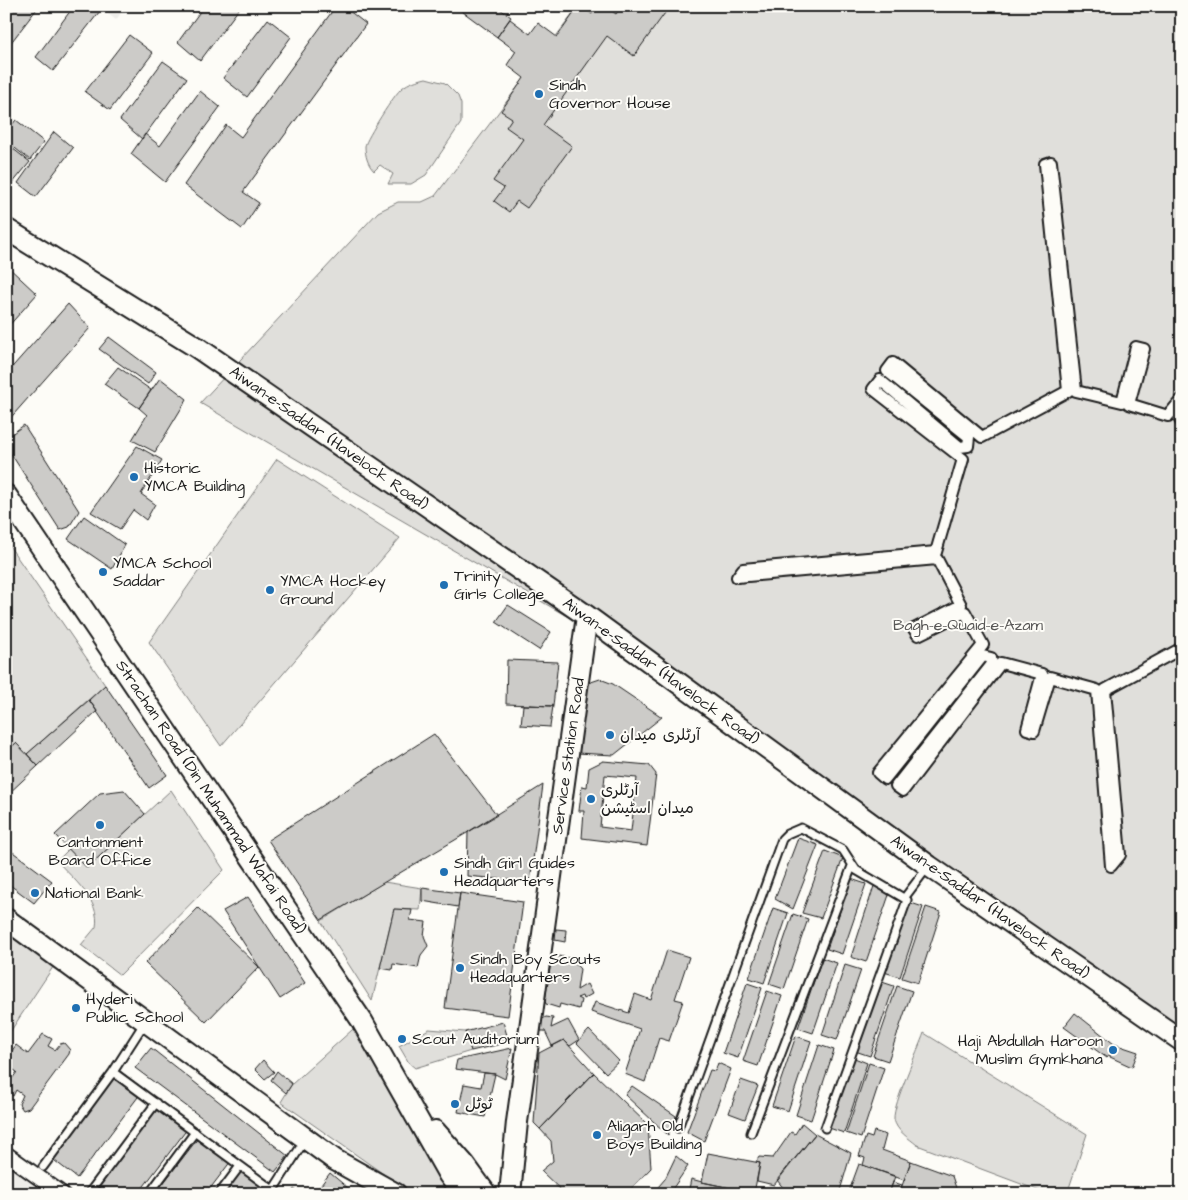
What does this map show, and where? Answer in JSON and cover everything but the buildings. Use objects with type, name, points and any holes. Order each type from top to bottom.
[{"type":"main road","name":"Aiwan-e-Saddar (Havelock Road)","points":[[6,229],[198,348],[587,616],[929,866],[1182,1041]]},
{"type":"main road","name":"Strachan Road (Din Muhammad Wafai Road)","points":[[6,495],[305,934],[362,1021],[449,1175],[463,1194]]},
{"type":"main road","name":"Service Station Road","points":[[510,1194],[517,1122],[587,616]]},
{"type":"main road","points":[[6,920],[305,1139],[335,1160],[396,1194]]},
{"type":"main road","name":"Strachan Road (Din Muhammad Wafai Road)","points":[[410,1104],[465,1165],[486,1194]]},
{"type":"street","points":[[1182,399],[1168,416],[1129,404],[1144,350],[1136,347],[1122,402],[1076,391],[1051,162],[1045,164],[1068,391],[982,437],[893,363],[887,371],[969,437],[968,446],[960,447],[880,380],[873,389],[963,459],[936,552],[743,569],[736,577],[937,559],[961,605],[914,629],[918,636],[965,612],[982,645],[878,774],[886,779],[983,656],[991,658],[992,664],[896,786],[903,791],[1001,663],[1042,674],[1027,729],[1034,730],[1050,677],[1097,690],[1111,866],[1120,855],[1105,690],[1182,648]]},
{"type":"street","points":[[1182,412],[1179,418],[1182,424]]},
{"type":"street","points":[[6,1154],[62,1194]]},
{"type":"lane","points":[[678,1128],[782,839],[787,834],[801,828],[843,850],[852,866],[905,897],[907,902],[825,1128]]},
{"type":"lane","points":[[751,1133],[852,866]]},
{"type":"lane","points":[[905,897],[929,866]]},
{"type":"lane","points":[[44,1167],[113,1072],[146,1022]]},
{"type":"lane","points":[[113,1072],[273,1190],[305,1139]]},
{"type":"lane","points":[[89,1193],[156,1103]]},
{"type":"lane","points":[[149,1194],[196,1132]]},
{"type":"lane","points":[[219,1194],[240,1166]]},
{"type":"shaded area","points":[[98,6],[126,6],[116,20]]},
{"type":"shaded area","points":[[6,1154],[62,1194],[6,1194]]},
{"type":"green space","name":"Bagh-e-Quaid-e-Azam","points":[[579,6],[1182,6],[1182,1041],[668,675],[200,403],[378,212],[398,202],[422,202],[435,196]]},
{"type":"green space","points":[[426,78],[445,83],[458,96],[461,104],[461,123],[426,175],[411,184],[388,184],[393,174],[380,165],[374,171],[367,160],[365,146],[375,126],[398,92],[408,84]]},
{"type":"green space","name":"YMCA Hockey Ground","points":[[277,459],[400,538],[221,746],[149,642]]},
{"type":"green space","points":[[6,541],[105,685],[27,754],[16,743],[6,751]]},
{"type":"green space","points":[[171,790],[224,870],[120,975],[81,945],[96,927],[94,908],[78,883],[57,861],[69,849],[87,868]]},
{"type":"green space","points":[[384,882],[422,888],[420,910],[394,909],[372,1001],[321,921]]},
{"type":"green space","points":[[6,913],[63,952],[6,1038]]},
{"type":"green space","points":[[362,1021],[452,1194],[412,1194],[281,1102],[292,1084]]},
{"type":"green space","points":[[429,1029],[465,1032],[471,1051],[415,1068],[409,1063],[399,1046]]},
{"type":"green space","points":[[924,1033],[1087,1134],[1067,1194],[1048,1194],[917,1145],[900,1131],[894,1119],[897,1102]]},
{"type":"place","name":"Sindh Governor House","points":[[539,94]]},
{"type":"place","name":"Historic YMCA Building","points":[[134,477]]},
{"type":"place","name":"YMCA School Saddar","points":[[103,572]]},
{"type":"place","name":"Trinity Girls College","points":[[444,585]]},
{"type":"place","name":"YMCA Hockey Ground","points":[[270,590]]},
{"type":"place","name":"آرٹلری میدان","points":[[610,735]]},
{"type":"place","name":"آرٹلری میدان اسٹیشن","points":[[591,799]]},
{"type":"place","name":"Cantonment Board Office","points":[[100,825]]},
{"type":"place","name":"Sindh Girl Guides Headquarters","points":[[444,872]]},
{"type":"place","name":"National Bank","points":[[35,893]]},
{"type":"place","name":"Sindh Boy Scouts Headquarters","points":[[460,968]]},
{"type":"place","name":"Hyderi Public School","points":[[76,1008]]},
{"type":"place","name":"Scout Auditorium","points":[[402,1039]]},
{"type":"place","name":"Haji Abdullah Haroon Muslim Gymkhana","points":[[1113,1050]]},
{"type":"place","name":"ٹوٹل","points":[[455,1104]]},
{"type":"place","name":"Aligarh Old Boys Building","points":[[597,1135]]}]
